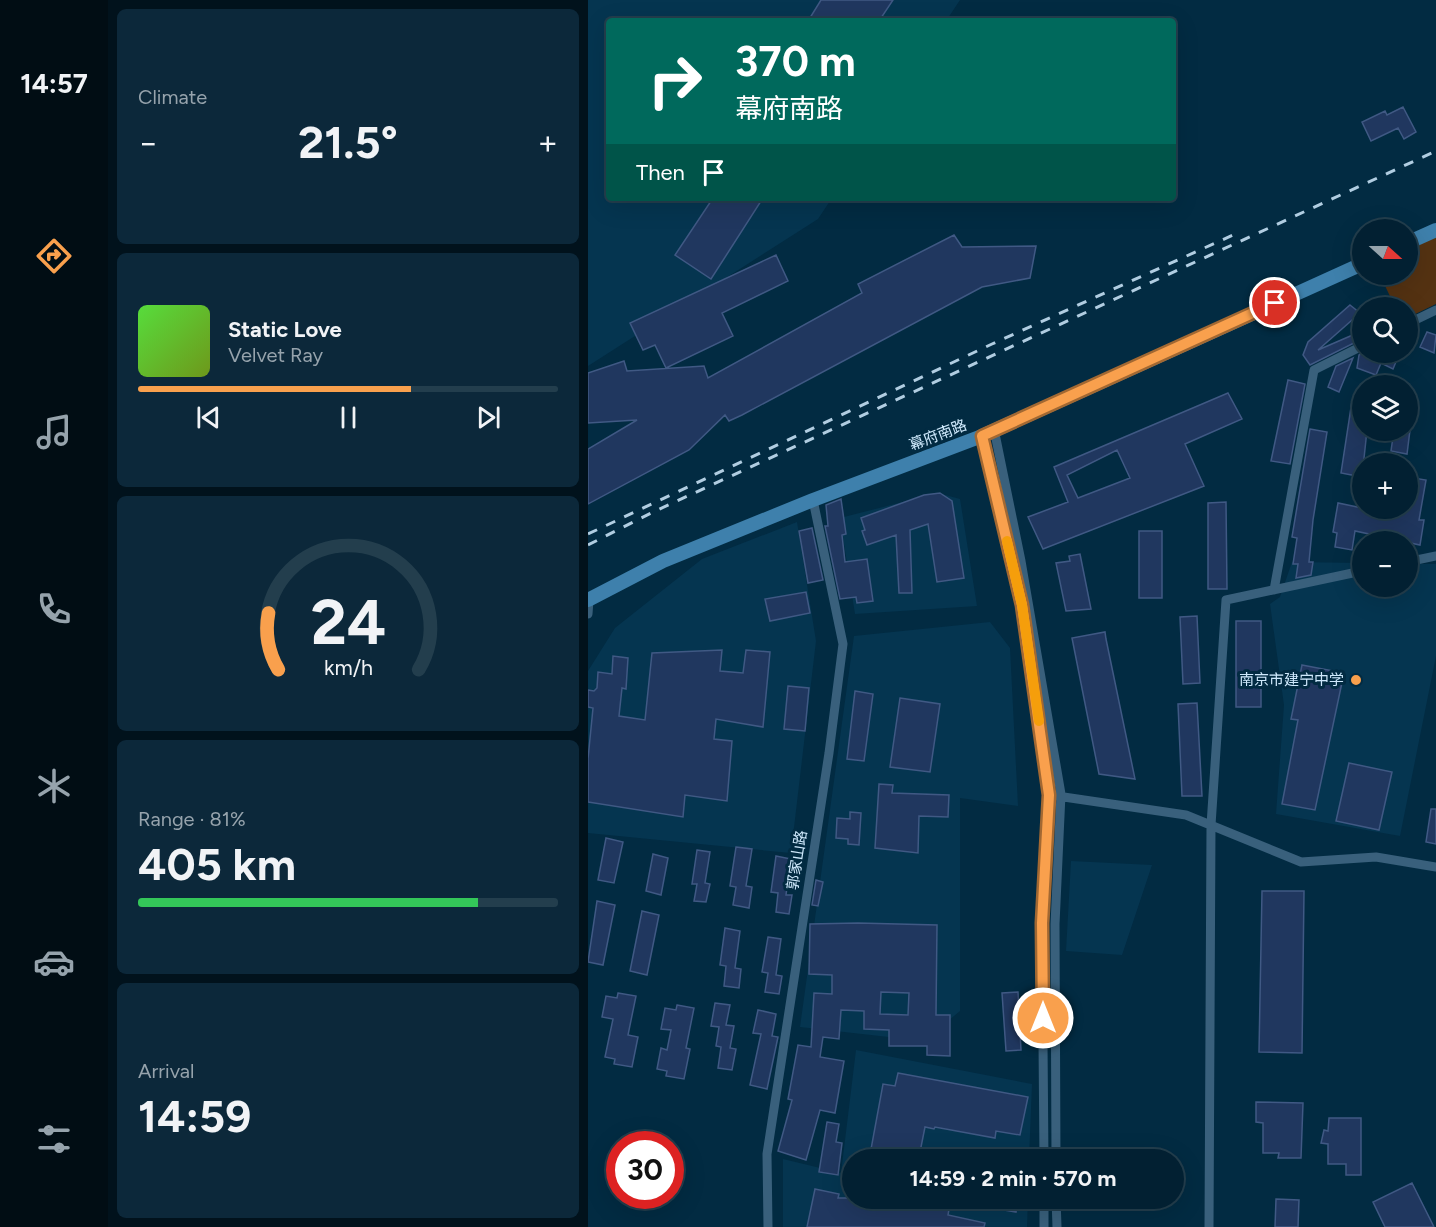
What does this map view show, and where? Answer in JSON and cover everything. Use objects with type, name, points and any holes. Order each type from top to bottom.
[{"type":"street","points":[[1418,238],[1436,230]]},
{"type":"street","name":"幕府南路","points":[[589,600],[663,561],[988,433],[1352,269]]},
{"type":"street","points":[[1418,319],[1436,310]]},
{"type":"street","points":[[1274,590],[1314,370],[1352,351]]},
{"type":"street","points":[[988,433],[1022,605],[1049,795],[1042,923],[1044,1149]]},
{"type":"street","points":[[988,433],[1022,561],[1061,794],[1055,924],[1056,1149]]},
{"type":"street","name":"郭家山路","points":[[768,1227],[767,1154],[829,753],[843,644],[813,500]]},
{"type":"street","points":[[1418,560],[1436,556]]},
{"type":"street","points":[[1209,1227],[1211,825],[1226,600],[1352,573]]},
{"type":"street","points":[[588,614],[589,600]]},
{"type":"street","points":[[1049,795],[1186,815],[1301,862],[1376,857],[1436,867]]},
{"type":"street","points":[[1044,1209],[1044,1227]]},
{"type":"street","points":[[1056,1209],[1057,1227]]},
{"type":"shaded area","points":[[588,0],[960,0],[948,18],[606,18],[606,201],[830,201],[818,219],[588,366]]},
{"type":"shaded area","points":[[1436,234],[1436,304],[1418,313],[1418,297],[1390,297],[1385,285],[1418,285],[1418,243]]},
{"type":"shaded area","points":[[938,493],[960,499],[977,606],[855,614],[840,518]]},
{"type":"shaded area","points":[[797,522],[816,641],[791,853],[588,833],[588,671],[615,628],[702,559]]},
{"type":"shaded area","name":"南京市建宁中学","points":[[1292,562],[1352,563],[1352,597],[1418,597],[1418,564],[1436,564],[1436,656],[1400,836],[1276,814],[1284,705],[1270,604],[1280,597]]},
{"type":"shaded area","points":[[990,622],[1010,648],[1018,806],[960,798],[960,1011],[924,1041],[800,1027],[854,636]]},
{"type":"shaded area","points":[[1071,861],[1152,865],[1122,955],[1066,951]]},
{"type":"shaded area","points":[[856,1050],[1032,1084],[1029,1149],[844,1149]]},
{"type":"shaded area","points":[[783,1159],[841,1173],[842,1165],[842,1209],[1028,1209],[1027,1227],[783,1227]]},
{"type":"building","points":[[821,0],[893,0],[881,18],[810,18]]},
{"type":"building","points":[[1403,107],[1416,132],[1404,139],[1398,128],[1371,141],[1362,122],[1385,111],[1387,115]]},
{"type":"building","points":[[711,201],[761,201],[711,279],[675,255]]},
{"type":"building","points":[[954,235],[962,247],[1036,246],[1030,278],[982,287],[742,415],[729,421],[725,415],[689,450],[588,504],[588,449],[637,420],[588,423],[588,373],[624,361],[627,371],[704,366],[708,378],[862,293],[858,284]]},
{"type":"building","points":[[776,255],[788,281],[722,313],[733,336],[666,368],[655,345],[643,350],[630,323]]},
{"type":"building","points":[[1350,305],[1352,307],[1352,320],[1318,350],[1352,335],[1352,344],[1310,365],[1303,355],[1308,342]]},
{"type":"building","points":[[1427,332],[1436,335],[1434,353],[1420,347]]},
{"type":"building","points":[[1352,358],[1339,392],[1328,387],[1336,366]]},
{"type":"building","points":[[1358,363],[1381,363],[1376,375],[1357,368]]},
{"type":"building","points":[[1381,363],[1395,363],[1393,369]]},
{"type":"building","points":[[1288,380],[1305,384],[1290,464],[1271,461]]},
{"type":"building","points":[[1228,393],[1242,419],[1185,444],[1204,486],[1043,549],[1028,517],[1068,502],[1054,467]],"holes":[[[1117,450],[1130,478],[1078,498],[1067,475]]]},
{"type":"building","points":[[1352,401],[1352,441],[1366,441],[1365,453],[1352,453],[1352,475],[1341,473]]},
{"type":"building","points":[[1310,429],[1327,432],[1313,520],[1309,562],[1313,562],[1311,575],[1296,578],[1298,564],[1293,564],[1297,538],[1292,537]]},
{"type":"building","points":[[1392,441],[1409,441],[1407,453],[1391,451]]},
{"type":"building","points":[[1418,479],[1426,480],[1419,520],[1424,520],[1420,545],[1418,545],[1418,531],[1352,531],[1352,550],[1335,547],[1337,533],[1333,532],[1338,503],[1352,506],[1352,519],[1418,519]]},
{"type":"building","points":[[940,493],[952,501],[964,578],[937,582],[928,524],[910,530],[912,593],[899,593],[896,535],[867,545],[862,531],[865,530],[861,518],[924,495]]},
{"type":"building","points":[[841,499],[846,534],[842,535],[845,562],[867,559],[873,601],[857,603],[856,597],[840,599],[825,526],[828,526],[826,505]]},
{"type":"building","points":[[1226,502],[1227,589],[1208,589],[1208,503]]},
{"type":"building","points":[[812,528],[823,580],[808,583],[799,531]]},
{"type":"building","points":[[1139,531],[1162,531],[1162,598],[1139,598]]},
{"type":"building","points":[[1080,554],[1091,609],[1066,611],[1056,563],[1070,561],[1069,556]]},
{"type":"building","points":[[806,592],[810,613],[770,621],[765,599]]},
{"type":"building","points":[[1197,616],[1200,683],[1183,684],[1180,617]]},
{"type":"building","points":[[1236,621],[1261,621],[1261,707],[1236,707]]},
{"type":"building","points":[[1105,632],[1135,779],[1099,774],[1072,638]]},
{"type":"building","points":[[722,650],[720,671],[743,673],[746,650],[770,652],[763,727],[716,719],[714,739],[732,741],[727,801],[685,795],[683,817],[588,802],[588,759],[593,708],[588,707],[588,690],[594,691],[597,688],[598,672],[612,674],[613,656],[628,658],[626,689],[622,688],[619,716],[645,720],[652,653]]},
{"type":"building","points":[[1302,665],[1344,673],[1315,810],[1282,804],[1298,720],[1291,719]]},
{"type":"building","points":[[788,686],[809,688],[805,731],[784,729]]},
{"type":"building","points":[[855,691],[873,694],[864,761],[847,759]]},
{"type":"building","points":[[900,698],[940,704],[930,772],[890,767]]},
{"type":"building","points":[[1197,703],[1202,796],[1182,796],[1178,704]]},
{"type":"building","points":[[1349,763],[1392,772],[1379,830],[1336,821]]},
{"type":"building","points":[[879,784],[893,785],[892,793],[949,795],[948,817],[919,816],[918,853],[875,848]]},
{"type":"building","points":[[1431,809],[1436,809],[1436,844],[1426,842]]},
{"type":"building","points":[[850,812],[861,813],[859,845],[848,844],[848,839],[836,838],[837,818],[850,819]]},
{"type":"building","points":[[606,838],[623,842],[614,883],[598,880]]},
{"type":"building","points":[[736,847],[752,849],[746,886],[752,887],[749,908],[733,905],[736,887],[730,886]]},
{"type":"building","points":[[697,850],[710,852],[705,883],[710,884],[706,902],[694,901],[697,884],[692,884]]},
{"type":"building","points":[[653,854],[668,858],[661,895],[646,891]]},
{"type":"building","points":[[776,856],[791,859],[786,895],[792,895],[789,914],[776,912],[778,893],[771,892]]},
{"type":"building","points":[[816,880],[823,882],[818,906],[812,905]]},
{"type":"building","points":[[1262,891],[1304,891],[1302,1053],[1259,1052]]},
{"type":"building","points":[[597,901],[615,905],[603,965],[588,962]]},
{"type":"building","points":[[642,911],[659,915],[647,975],[630,971]]},
{"type":"building","points":[[810,924],[937,925],[936,1015],[950,1015],[950,1056],[927,1055],[927,1046],[889,1046],[889,1030],[864,1029],[864,1011],[841,1010],[839,1039],[823,1037],[820,1057],[844,1061],[835,1113],[820,1110],[806,1160],[778,1151],[792,1100],[788,1099],[798,1045],[811,1047],[814,993],[832,994],[832,975],[809,974]],"holes":[[[881,992],[909,993],[908,1015],[880,1014]]]},
{"type":"building","points":[[725,928],[740,931],[735,968],[741,969],[739,988],[724,986],[726,966],[720,965]]},
{"type":"building","points":[[768,937],[781,939],[776,975],[782,976],[779,994],[765,992],[768,973],[762,972]]},
{"type":"building","points":[[1018,992],[1021,1050],[1006,1051],[1002,993]]},
{"type":"building","points":[[618,993],[636,996],[628,1035],[638,1037],[632,1067],[614,1064],[615,1059],[605,1057],[613,1019],[602,1017],[606,996],[617,998]]},
{"type":"building","points":[[715,1003],[730,1005],[726,1025],[734,1026],[730,1048],[736,1049],[732,1070],[718,1068],[721,1047],[716,1046],[719,1027],[711,1026]]},
{"type":"building","points":[[677,1005],[694,1008],[686,1048],[690,1049],[684,1079],[666,1076],[667,1071],[657,1069],[661,1048],[667,1050],[671,1030],[661,1029],[665,1008],[676,1010]]},
{"type":"building","points":[[758,1010],[776,1014],[772,1036],[778,1037],[767,1089],[750,1085],[761,1034],[753,1033]]},
{"type":"building","points":[[898,1073],[1028,1097],[1020,1135],[996,1131],[995,1138],[925,1127],[921,1149],[871,1149],[883,1084],[895,1086]]},
{"type":"building","points":[[1256,1102],[1303,1103],[1301,1158],[1278,1158],[1279,1153],[1263,1153],[1263,1123],[1256,1122]]},
{"type":"building","points":[[1329,1118],[1361,1118],[1361,1175],[1346,1175],[1346,1164],[1328,1164],[1328,1144],[1321,1143],[1324,1130],[1328,1131]]},
{"type":"building","points":[[827,1122],[839,1124],[836,1142],[842,1143],[838,1175],[819,1172]]},
{"type":"building","points":[[1412,1183],[1434,1227],[1385,1227],[1373,1202]]},
{"type":"building","points":[[815,1189],[839,1194],[838,1198],[842,1198],[842,1209],[949,1209],[948,1215],[985,1223],[984,1227],[807,1227]]},
{"type":"building","points":[[1276,1199],[1299,1200],[1298,1227],[1275,1227]]},
{"type":"building","points":[[999,1209],[1016,1209],[1016,1212]]},
{"type":"railway","points":[[588,545],[653,512],[1436,151]]},
{"type":"railway","points":[[588,534],[992,344],[1233,235]]},
{"type":"slow traffic","points":[[1007,541],[1022,605],[1039,721]]},
{"type":"place","name":"南京市建宁中学","points":[[1356,680]]},
{"type":"route","points":[[1043,1018],[1042,923],[1049,795],[1022,605],[982,436],[1275,303]]}]
